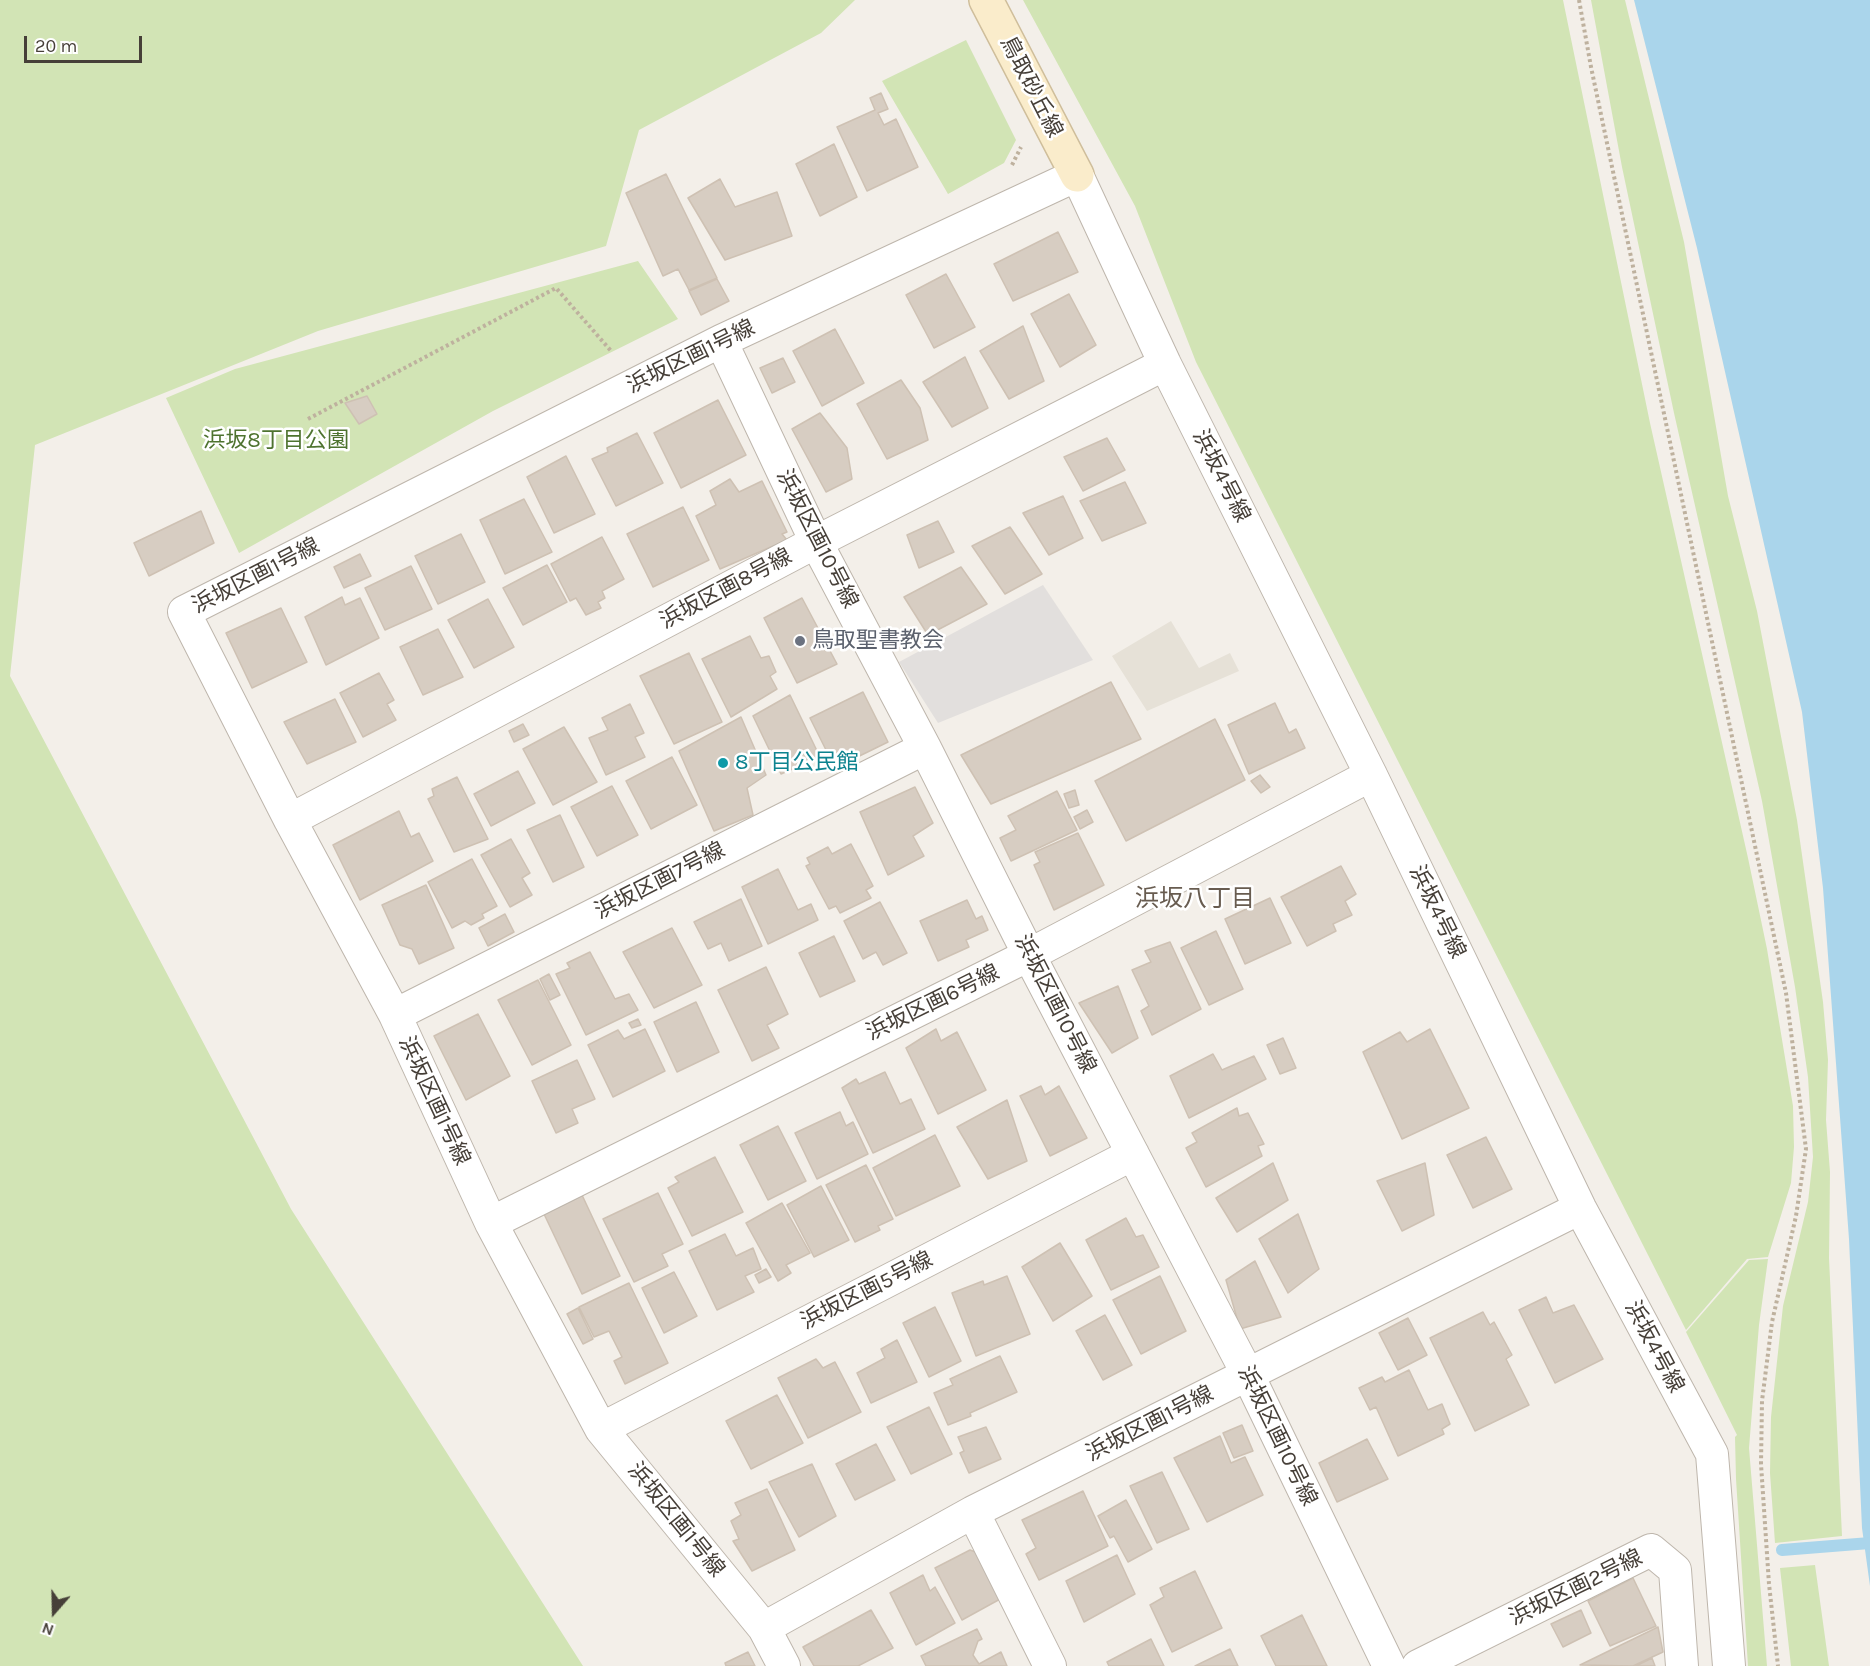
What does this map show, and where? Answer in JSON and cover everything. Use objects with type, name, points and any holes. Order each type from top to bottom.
[{"type":"main road","name":"鳥取砂丘線","points":[[986,0],[1077,175]]},
{"type":"street","name":"浜坂区画1号線","points":[[1077,175],[721,341],[184,612],[290,820],[394,1015],[490,1223],[601,1429],[764,1628],[973,1512],[1580,1208]]},
{"type":"street","name":"浜坂4号線","points":[[1077,175],[1165,364],[1371,775],[1580,1208],[1712,1454],[1729,1666]]},
{"type":"street","name":"浜坂区画10号線","points":[[721,341],[816,542],[926,748],[1029,955],[1248,1375],[1389,1666]]},
{"type":"street","name":"浜坂区画8号線","points":[[290,820],[816,542],[1165,364]]},
{"type":"street","name":"浜坂区画7号線","points":[[394,1015],[926,748]]},
{"type":"street","name":"浜坂区画6号線","points":[[490,1223],[1029,955],[1371,775]]},
{"type":"street","name":"浜坂区画5号線","points":[[601,1429],[1133,1154]]},
{"type":"street","points":[[973,1512],[1050,1666]]},
{"type":"street","name":"浜坂区画2号線","points":[[1418,1666],[1651,1550],[1675,1570],[1682,1666]]},
{"type":"street","points":[[764,1628],[784,1666]]},
{"type":"path","points":[[1579,0],[1595,90],[1786,993],[1806,1149],[1796,1216],[1772,1322],[1762,1401],[1761,1464],[1769,1584],[1778,1666]]},
{"type":"path","points":[[1010,170],[1025,138]]},
{"type":"path","points":[[308,419],[556,288],[612,352]]},
{"type":"path","points":[[604,357],[623,349]]},
{"type":"shaded area","points":[[1043,585],[1093,660],[938,723],[899,662]]},
{"type":"shaded area","points":[[1171,621],[1199,668],[1230,653],[1239,671],[1147,711],[1112,656]]},
{"type":"green space","points":[[0,0],[855,0],[821,33],[639,130],[606,246],[318,331],[35,445],[10,676],[291,1209],[583,1666],[0,1666]]},
{"type":"green space","points":[[1023,0],[1563,0],[1650,423],[1767,949],[1793,1106],[1794,1147],[1791,1183],[1768,1257],[1747,1259],[1686,1330],[1196,362],[1135,206]]},
{"type":"green space","points":[[1591,0],[1625,0],[1684,242],[1728,496],[1757,611],[1797,820],[1823,1002],[1828,1060],[1826,1120],[1830,1172],[1829,1258],[1842,1536],[1775,1543],[1770,1473],[1771,1417],[1783,1306],[1808,1202],[1813,1157],[1808,1077],[1795,987],[1762,801],[1674,413],[1622,167]]},
{"type":"green space","points":[[966,40],[1016,140],[1004,163],[948,194],[882,81]]},
{"type":"green space","name":"浜坂8丁目公園","points":[[638,261],[678,319],[493,411],[239,553],[166,398],[235,369]]},
{"type":"green space","points":[[1768,1259],[1759,1325],[1749,1448],[1767,1666],[1748,1666],[1736,1479],[1735,1437],[1737,1435],[1686,1332],[1749,1260]]},
{"type":"green space","points":[[1815,1565],[1829,1666],[1791,1666],[1780,1568]]},
{"type":"water","points":[[1634,0],[1870,0],[1870,1586],[1862,1528],[1849,1239],[1823,888],[1802,712],[1697,248]]},
{"type":"building","points":[[881,93],[888,109],[878,113],[884,125],[896,119],[918,167],[867,191],[837,127],[875,110],[870,98]]},
{"type":"building","points":[[834,144],[857,197],[820,216],[796,164]]},
{"type":"building","points":[[666,174],[717,278],[689,290],[678,269],[663,276],[626,193]]},
{"type":"building","points":[[720,179],[735,207],[777,192],[792,236],[725,260],[688,198]]},
{"type":"building","points":[[1058,232],[1078,272],[1013,301],[994,264]]},
{"type":"building","points":[[946,274],[975,327],[934,348],[906,295]]},
{"type":"building","points":[[717,279],[729,301],[701,315],[689,291]]},
{"type":"building","points":[[1069,294],[1096,345],[1060,367],[1031,314]]},
{"type":"building","points":[[1023,326],[1044,381],[1009,399],[980,351]]},
{"type":"building","points":[[835,329],[864,383],[822,406],[793,351]]},
{"type":"building","points":[[965,357],[988,408],[952,427],[923,382]]},
{"type":"building","points":[[783,358],[795,382],[772,393],[760,368]]},
{"type":"building","points":[[901,380],[920,408],[928,440],[887,459],[857,404]]},
{"type":"building","points":[[367,396],[377,414],[359,424],[345,403]]},
{"type":"building","points":[[718,400],[746,455],[681,488],[654,433]]},
{"type":"building","points":[[820,413],[847,448],[852,479],[826,492],[792,429]]},
{"type":"building","points":[[637,433],[663,483],[616,506],[592,459],[608,452],[607,448]]},
{"type":"building","points":[[1107,438],[1125,470],[1083,491],[1064,457]]},
{"type":"building","points":[[566,456],[595,514],[554,533],[527,477]]},
{"type":"building","points":[[730,479],[739,492],[762,481],[787,532],[782,534],[787,540],[720,569],[696,516],[716,505],[710,491]]},
{"type":"building","points":[[1125,482],[1146,523],[1102,541],[1080,501]]},
{"type":"building","points":[[1063,496],[1083,538],[1049,555],[1023,513]]},
{"type":"building","points":[[524,499],[552,552],[505,574],[480,520]]},
{"type":"building","points":[[683,507],[709,560],[653,587],[627,534]]},
{"type":"building","points":[[201,511],[214,543],[149,576],[134,543]]},
{"type":"building","points":[[938,521],[954,552],[919,568],[907,535]]},
{"type":"building","points":[[1010,527],[1042,574],[1005,594],[972,546]]},
{"type":"building","points":[[461,534],[485,582],[438,604],[415,556]]},
{"type":"building","points":[[602,537],[624,579],[602,591],[605,598],[598,602],[601,608],[586,615],[576,598],[570,601],[551,564]]},
{"type":"building","points":[[360,554],[371,576],[344,588],[334,567]]},
{"type":"building","points":[[547,565],[567,602],[523,625],[503,588]]},
{"type":"building","points":[[411,566],[432,609],[385,630],[365,588]]},
{"type":"building","points":[[961,567],[987,604],[928,635],[904,597]]},
{"type":"building","points":[[342,597],[345,605],[360,598],[379,638],[326,665],[305,617]]},
{"type":"building","name":"鳥取聖書教会","points":[[802,598],[837,664],[797,683],[764,618]]},
{"type":"building","points":[[488,599],[514,647],[474,668],[448,620]]},
{"type":"building","points":[[281,608],[307,662],[252,688],[226,633]]},
{"type":"building","points":[[438,629],[463,677],[423,695],[400,647]]},
{"type":"building","points":[[750,636],[761,658],[769,656],[776,672],[770,676],[777,689],[731,717],[702,659]]},
{"type":"building","points":[[689,653],[722,722],[674,744],[640,676]]},
{"type":"building","points":[[379,673],[394,700],[387,704],[396,720],[363,737],[340,693]]},
{"type":"building","points":[[1111,682],[1141,739],[991,804],[961,755]]},
{"type":"building","points":[[863,692],[888,742],[835,768],[810,718]]},
{"type":"building","points":[[790,695],[820,757],[781,774],[753,716]]},
{"type":"building","points":[[335,699],[356,742],[307,764],[284,722]]},
{"type":"building","points":[[1275,703],[1289,733],[1296,729],[1305,748],[1249,774],[1228,725]]},
{"type":"building","points":[[630,704],[644,733],[635,737],[645,757],[606,775],[589,738],[608,730],[602,718]]},
{"type":"building","name":"8丁目公民館","points":[[741,717],[766,775],[747,788],[753,815],[714,831],[679,751]]},
{"type":"building","points":[[1215,719],[1245,780],[1126,841],[1095,781]]},
{"type":"building","points":[[523,724],[529,735],[514,742],[509,731]]},
{"type":"building","points":[[564,727],[597,782],[553,805],[523,749]]},
{"type":"building","points":[[672,757],[697,805],[651,829],[626,781]]},
{"type":"building","points":[[518,771],[535,803],[491,826],[474,794]]},
{"type":"building","points":[[1260,775],[1270,787],[1261,793],[1251,781]]},
{"type":"building","points":[[457,777],[488,839],[454,852],[428,799],[434,796],[432,789]]},
{"type":"building","points":[[612,786],[638,835],[597,856],[571,807]]},
{"type":"building","points":[[915,787],[933,823],[913,836],[924,856],[888,875],[860,812]]},
{"type":"building","points":[[1075,790],[1079,805],[1069,808],[1064,794]]},
{"type":"building","points":[[1057,791],[1077,830],[1011,861],[1000,838],[1016,830],[1008,816]]},
{"type":"building","points":[[1087,810],[1093,822],[1080,829],[1074,817]]},
{"type":"building","points":[[399,811],[411,837],[419,833],[433,861],[360,900],[333,845]]},
{"type":"building","points":[[560,815],[584,867],[553,882],[527,830]]},
{"type":"building","points":[[1078,833],[1104,885],[1054,910],[1034,865],[1040,862],[1035,852]]},
{"type":"building","points":[[511,839],[530,873],[522,878],[532,895],[510,907],[481,855]]},
{"type":"building","points":[[851,844],[873,886],[866,890],[871,898],[840,913],[836,906],[829,909],[806,866],[810,864],[807,858],[828,847],[832,854]]},
{"type":"building","points":[[472,859],[497,906],[482,914],[484,918],[471,925],[465,921],[452,928],[428,882]]},
{"type":"building","points":[[1341,866],[1356,894],[1345,901],[1352,915],[1333,924],[1336,931],[1307,946],[1281,897]]},
{"type":"building","points":[[778,869],[798,910],[811,904],[818,920],[768,944],[742,887]]},
{"type":"building","points":[[426,885],[454,948],[419,964],[412,949],[400,945],[382,905]]},
{"type":"building","points":[[1270,898],[1291,943],[1245,964],[1225,919]]},
{"type":"building","points":[[741,899],[762,946],[729,961],[721,943],[708,949],[694,922]]},
{"type":"building","points":[[967,900],[976,919],[982,916],[988,930],[966,940],[969,947],[938,961],[920,921]]},
{"type":"building","points":[[880,902],[907,953],[883,965],[876,952],[863,959],[844,921]]},
{"type":"building","points":[[505,914],[514,932],[488,946],[479,928]]},
{"type":"building","points":[[672,928],[702,985],[654,1008],[623,952]]},
{"type":"building","points":[[1216,931],[1243,989],[1209,1005],[1181,948]]},
{"type":"building","points":[[834,936],[855,981],[820,997],[799,953]]},
{"type":"building","points":[[1170,942],[1201,1009],[1152,1035],[1141,1011],[1149,1006],[1132,970],[1151,962],[1145,951]]},
{"type":"building","points":[[590,952],[615,999],[629,994],[638,1010],[586,1035],[556,974],[570,968],[567,963]]},
{"type":"building","points":[[766,967],[788,1014],[767,1025],[779,1048],[752,1061],[718,990]]},
{"type":"building","points":[[549,974],[560,995],[550,1000],[540,979]]},
{"type":"building","points":[[538,980],[571,1045],[532,1065],[498,1000]]},
{"type":"building","points":[[1118,986],[1138,1038],[1112,1053],[1079,1003]]},
{"type":"building","points":[[696,1002],[719,1052],[677,1072],[654,1022]]},
{"type":"building","points":[[478,1014],[510,1076],[466,1100],[434,1036]]},
{"type":"building","points":[[638,1019],[641,1025],[632,1028],[629,1023]]},
{"type":"building","points":[[645,1029],[665,1071],[613,1097],[588,1045],[618,1030],[624,1039]]},
{"type":"building","points":[[936,1029],[941,1041],[957,1032],[986,1090],[938,1114],[906,1048]]},
{"type":"building","points":[[1430,1029],[1469,1108],[1402,1139],[1363,1052],[1400,1032],[1407,1042]]},
{"type":"building","points":[[1283,1038],[1296,1068],[1280,1074],[1267,1045]]},
{"type":"building","points":[[1213,1054],[1222,1070],[1254,1056],[1266,1079],[1189,1118],[1170,1076]]},
{"type":"building","points":[[577,1060],[595,1099],[572,1109],[578,1123],[556,1133],[532,1081]]},
{"type":"building","points":[[885,1072],[900,1104],[911,1099],[925,1129],[873,1153],[842,1088],[856,1079],[859,1084]]},
{"type":"building","points":[[1041,1086],[1045,1095],[1059,1086],[1087,1138],[1050,1156],[1020,1096]]},
{"type":"building","points":[[1007,1100],[1027,1161],[988,1179],[957,1127]]},
{"type":"building","points":[[1237,1108],[1239,1116],[1248,1113],[1264,1144],[1258,1146],[1262,1156],[1206,1187],[1186,1148],[1197,1142],[1192,1133]]},
{"type":"building","points":[[840,1112],[846,1126],[853,1122],[868,1154],[817,1179],[795,1133]]},
{"type":"building","points":[[778,1126],[806,1181],[768,1200],[740,1145]]},
{"type":"building","points":[[935,1135],[960,1186],[896,1216],[873,1168]]},
{"type":"building","points":[[1486,1137],[1512,1189],[1473,1208],[1447,1155]]},
{"type":"building","points":[[715,1157],[743,1212],[692,1236],[668,1188],[679,1182],[675,1177]]},
{"type":"building","points":[[1273,1163],[1288,1200],[1237,1232],[1216,1198]]},
{"type":"building","points":[[1425,1163],[1434,1215],[1402,1231],[1377,1181]]},
{"type":"building","points":[[866,1165],[893,1219],[878,1226],[880,1230],[855,1242],[826,1185]]},
{"type":"building","points":[[821,1186],[849,1240],[814,1257],[787,1205]]},
{"type":"building","points":[[658,1193],[683,1244],[662,1254],[668,1266],[634,1282],[603,1219]]},
{"type":"building","points":[[582,1195],[620,1276],[582,1294],[544,1214]]},
{"type":"building","points":[[782,1203],[810,1253],[786,1265],[791,1273],[778,1281],[746,1223]]},
{"type":"building","points":[[1298,1214],[1319,1269],[1288,1293],[1259,1239]]},
{"type":"building","points":[[1126,1218],[1136,1237],[1143,1235],[1159,1267],[1111,1290],[1086,1240]]},
{"type":"building","points":[[725,1234],[736,1256],[753,1248],[761,1269],[745,1276],[754,1292],[717,1310],[689,1251]]},
{"type":"building","points":[[1060,1243],[1092,1296],[1053,1321],[1022,1267]]},
{"type":"building","points":[[1255,1261],[1281,1317],[1240,1329],[1226,1280]]},
{"type":"building","points":[[766,1269],[771,1277],[759,1283],[755,1275]]},
{"type":"building","points":[[674,1272],[697,1316],[664,1333],[642,1288]]},
{"type":"building","points":[[1007,1276],[1030,1334],[976,1356],[952,1293],[983,1281],[984,1285]]},
{"type":"building","points":[[1160,1276],[1186,1331],[1141,1354],[1113,1300]]},
{"type":"building","points":[[629,1283],[668,1363],[625,1384],[614,1361],[622,1357],[609,1331],[594,1337],[579,1307]]},
{"type":"building","points":[[1546,1297],[1553,1313],[1574,1305],[1603,1359],[1555,1383],[1519,1310]]},
{"type":"building","points":[[935,1307],[961,1361],[929,1377],[903,1323]]},
{"type":"building","points":[[578,1308],[593,1339],[583,1344],[567,1314]]},
{"type":"building","points":[[1483,1312],[1490,1325],[1494,1322],[1512,1355],[1506,1359],[1529,1405],[1475,1431],[1430,1338]]},
{"type":"building","points":[[1105,1315],[1132,1365],[1103,1380],[1076,1331]]},
{"type":"building","points":[[1408,1318],[1427,1355],[1398,1370],[1379,1333]]},
{"type":"building","points":[[897,1340],[917,1382],[871,1403],[857,1373],[885,1358],[881,1349]]},
{"type":"building","points":[[1000,1356],[1017,1392],[970,1413],[971,1416],[948,1425],[934,1393],[953,1385],[950,1379]]},
{"type":"building","points":[[816,1359],[823,1368],[835,1362],[861,1412],[808,1438],[778,1378]]},
{"type":"building","points":[[1409,1370],[1428,1410],[1442,1404],[1450,1424],[1442,1429],[1444,1434],[1398,1456],[1376,1407],[1370,1410],[1359,1388],[1382,1377],[1385,1382]]},
{"type":"building","points":[[777,1395],[803,1443],[751,1469],[726,1421]]},
{"type":"building","points":[[929,1407],[952,1454],[911,1474],[887,1427]]},
{"type":"building","points":[[1242,1425],[1253,1451],[1234,1458],[1223,1433]]},
{"type":"building","points":[[986,1427],[1001,1459],[969,1473],[960,1453],[964,1451],[958,1437]]},
{"type":"building","points":[[1220,1436],[1231,1463],[1245,1457],[1263,1495],[1207,1522],[1174,1458]]},
{"type":"building","points":[[1367,1439],[1388,1479],[1337,1502],[1319,1463]]},
{"type":"building","points":[[876,1444],[895,1480],[855,1500],[836,1464]]},
{"type":"building","points":[[812,1464],[836,1516],[799,1537],[769,1482]]},
{"type":"building","points":[[1162,1472],[1189,1529],[1157,1543],[1130,1486]]},
{"type":"building","points":[[767,1489],[795,1550],[752,1571],[733,1541],[739,1539],[731,1521],[741,1515],[735,1503]]},
{"type":"building","points":[[1083,1491],[1108,1546],[1039,1580],[1026,1554],[1036,1548],[1022,1520]]},
{"type":"building","points":[[1126,1500],[1152,1549],[1128,1562],[1114,1536],[1110,1538],[1098,1516]]},
{"type":"building","points":[[970,1550],[981,1554],[1002,1598],[962,1620],[935,1568]]},
{"type":"building","points":[[1117,1555],[1135,1594],[1084,1622],[1066,1581]]},
{"type":"building","points":[[1195,1571],[1222,1628],[1172,1652],[1150,1605],[1164,1597],[1160,1588]]},
{"type":"building","points":[[923,1575],[930,1591],[935,1587],[955,1623],[916,1645],[890,1593]]},
{"type":"building","points":[[1633,1578],[1656,1626],[1610,1646],[1588,1601]]},
{"type":"building","points":[[871,1610],[893,1648],[858,1666],[814,1666],[803,1647]]},
{"type":"building","points":[[1581,1610],[1591,1633],[1563,1647],[1551,1624]]},
{"type":"building","points":[[1302,1615],[1327,1666],[1276,1666],[1261,1636]]},
{"type":"building","points":[[1658,1627],[1663,1652],[1633,1666],[1580,1665]]},
{"type":"building","points":[[977,1629],[982,1639],[978,1641],[973,1655],[979,1664],[1001,1652],[1007,1666],[926,1666],[921,1656]]},
{"type":"building","points":[[1151,1639],[1164,1666],[1109,1666],[1107,1662]]},
{"type":"building","points":[[1230,1649],[1238,1666],[1195,1666]]},
{"type":"building","points":[[748,1652],[755,1666],[726,1666],[725,1663]]},
{"type":"building","points":[[1652,1658],[1655,1666],[1636,1666]]},
{"type":"waterway","points":[[1782,1550],[1870,1543]]},
{"type":"place","name":"鳥取聖書教会","points":[[800,641]]},
{"type":"place","name":"8丁目公民館","points":[[723,763]]},
{"type":"district","name":"浜坂八丁目","points":[[1195,899]]}]
